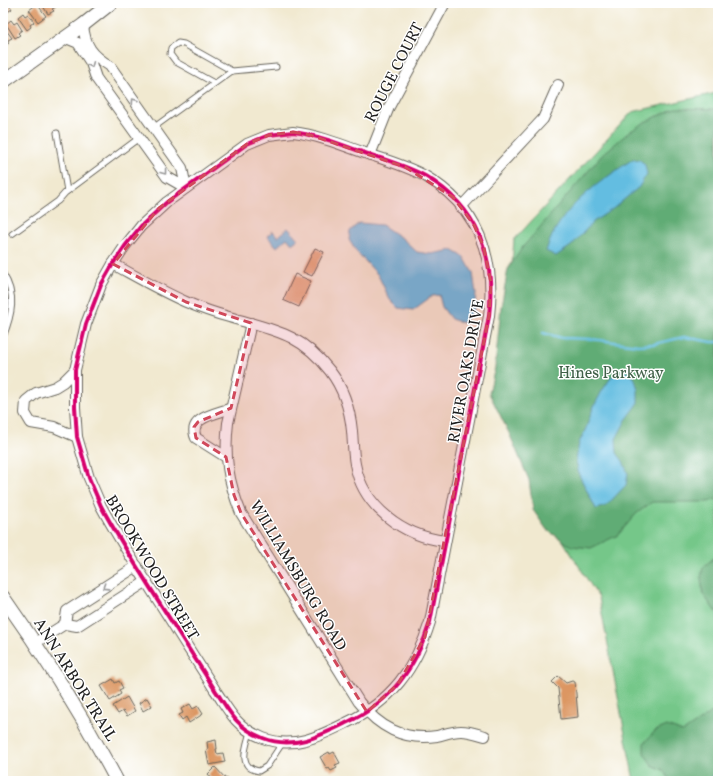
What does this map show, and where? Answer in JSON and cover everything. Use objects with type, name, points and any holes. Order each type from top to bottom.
[{"type":"street","points":[[3,82],[66,38],[111,3]]},
{"type":"street","name":"ROUGE COURT","points":[[370,155],[389,107],[445,3]]},
{"type":"street","points":[[82,26],[84,39],[97,58],[110,66],[182,168],[186,188]]},
{"type":"street","points":[[66,38],[78,44],[91,63],[96,78],[167,177],[186,188]]},
{"type":"street","points":[[461,206],[543,119],[558,85]]},
{"type":"street","name":"RIVER OAKS DRIVE","points":[[186,188],[248,144],[261,137],[278,133],[293,132],[310,135],[405,167],[424,176],[447,192],[461,206],[474,225],[484,248],[490,272],[491,297],[489,316],[430,622],[421,648],[410,669],[398,684],[367,712]]},
{"type":"street","name":"BROOKWOOD STREET","points":[[186,188],[163,205],[141,226],[125,246],[101,285],[91,310],[84,331],[75,370],[77,437],[89,478],[101,506],[137,566],[203,671],[230,712],[240,724],[250,732],[264,738],[283,742],[302,742],[315,738],[367,712]]},
{"type":"street","points":[[113,264],[156,288],[186,302],[275,330],[297,340],[316,355],[332,373],[342,391],[352,429],[354,457],[358,475],[366,492],[378,508],[392,521],[408,531],[426,538],[445,541]]},
{"type":"street","name":"WILLIAMSBURG ROAD","points":[[251,323],[231,408],[226,438],[226,457],[230,482],[241,512],[359,702],[367,712],[383,726],[404,734],[426,737],[462,731],[485,736]]},
{"type":"street","points":[[75,370],[64,382],[55,388],[36,393],[26,401],[25,413],[31,423],[54,427],[77,437]]},
{"type":"street","points":[[226,457],[196,438],[193,433],[194,427],[198,422],[231,408]]},
{"type":"street","points":[[65,624],[67,612],[137,566]]},
{"type":"street","points":[[35,643],[65,624],[77,626],[147,581]]},
{"type":"street","name":"ANN ARBOR TRAIL","points":[[3,597],[35,643],[94,738],[117,781]]},
{"type":"lane","points":[[214,84],[176,62],[170,54],[171,48],[178,43],[184,44],[232,71]]},
{"type":"lane","points":[[153,128],[232,71],[276,67]]},
{"type":"lane","points":[[57,133],[67,191]]},
{"type":"lane","points":[[12,234],[58,201],[67,191],[139,138]]},
{"type":"lane","points":[[3,274],[12,297],[12,306],[3,337]]},
{"type":"lane","points":[[250,732],[244,756],[246,764],[252,770],[259,771],[267,766],[283,742]]},
{"type":"highlighted area","points":[[293,132],[310,135],[405,167],[453,197],[474,225],[484,248],[491,283],[489,316],[425,637],[398,684],[367,712],[241,513],[234,495],[226,457],[196,438],[194,427],[198,422],[231,408],[251,323],[186,302],[113,264],[159,208],[247,144],[269,135]]},
{"type":"green space","name":"Hines Parkway","points":[[716,93],[718,94],[718,781],[634,781],[599,598],[563,541],[502,389],[514,240],[632,112]]},
{"type":"green space","name":"Hines Parkway","points":[[675,108],[718,109],[718,499],[708,502],[652,502],[636,514],[618,535],[591,548],[571,546],[547,530],[533,510],[529,480],[509,433],[489,393],[495,367],[501,307],[508,269],[522,248],[602,155],[629,132],[645,122]]},
{"type":"green space","points":[[718,556],[718,611],[715,611],[703,594],[701,578],[703,567]]},
{"type":"green space","points":[[718,708],[718,768],[708,781],[671,781],[663,770],[652,765],[644,753],[644,743],[655,731],[667,726],[683,732]]},
{"type":"water","points":[[633,159],[640,160],[645,165],[647,174],[639,187],[614,208],[593,222],[571,246],[556,256],[546,251],[560,222],[570,209],[606,177]]},
{"type":"water","points":[[359,223],[382,225],[403,239],[417,252],[431,254],[452,250],[464,257],[473,273],[476,294],[474,310],[463,323],[451,319],[442,307],[439,295],[432,296],[413,310],[398,308],[390,300],[378,275],[356,251],[349,240],[350,231]]},
{"type":"water","points":[[288,228],[298,239],[292,244],[287,238],[277,247],[267,236],[273,231],[278,237]]},
{"type":"water","points":[[625,371],[634,377],[638,389],[638,404],[626,420],[616,439],[617,453],[623,461],[628,474],[626,485],[606,506],[596,509],[579,475],[576,460],[579,443],[593,408],[602,391],[612,376]]},
{"type":"water","points":[[718,768],[718,781],[708,781]]},
{"type":"building","points":[[3,3],[8,3],[12,9],[6,13],[3,9]]},
{"type":"building","points":[[41,3],[53,3],[56,7],[52,9],[54,11],[48,14]]},
{"type":"building","points":[[37,4],[46,16],[38,22],[29,10]]},
{"type":"building","points":[[23,13],[25,16],[28,14],[34,22],[27,30],[18,17]]},
{"type":"building","points":[[11,20],[14,24],[17,22],[22,30],[18,33],[20,35],[15,38],[6,24]]},
{"type":"building","points":[[6,30],[12,38],[8,40],[9,43],[5,46],[3,43],[3,32]]},
{"type":"building","points":[[315,248],[324,252],[312,276],[303,272]]},
{"type":"building","points":[[295,274],[311,281],[299,307],[283,300]]},
{"type":"building","points":[[558,676],[566,683],[572,681],[575,682],[578,717],[561,719],[558,688],[552,682]]},
{"type":"building","points":[[113,679],[115,683],[119,681],[123,688],[119,690],[121,694],[110,701],[101,686]]},
{"type":"building","points":[[127,697],[135,711],[127,716],[123,711],[118,714],[113,706]]},
{"type":"building","points":[[147,698],[152,706],[143,711],[139,703]]},
{"type":"building","points":[[190,704],[193,709],[198,706],[203,714],[189,723],[186,717],[182,720],[179,715],[183,713],[181,709]]},
{"type":"building","points":[[216,740],[217,754],[223,753],[225,762],[209,765],[206,750],[208,750],[207,742]]},
{"type":"building","points":[[329,752],[330,754],[334,752],[340,763],[335,765],[337,768],[331,771],[329,768],[327,769],[320,757]]},
{"type":"building","points":[[215,767],[226,779],[228,778],[231,781],[211,781],[213,780],[208,774]]},
{"type":"waterway","points":[[543,333],[562,338],[591,339],[638,345],[654,344],[684,337],[718,342]]},
{"type":"cycle path","points":[[293,132],[328,140],[402,165],[425,176],[443,188],[470,218],[480,236],[486,254],[490,294],[489,316],[430,622],[424,639],[409,669],[400,682],[376,705],[362,715],[316,737],[285,743],[256,735],[242,726],[233,717],[127,552],[109,521],[89,478],[77,437],[75,370],[86,324],[101,285],[125,246],[141,226],[167,202],[247,144],[269,135],[293,132]]}]
